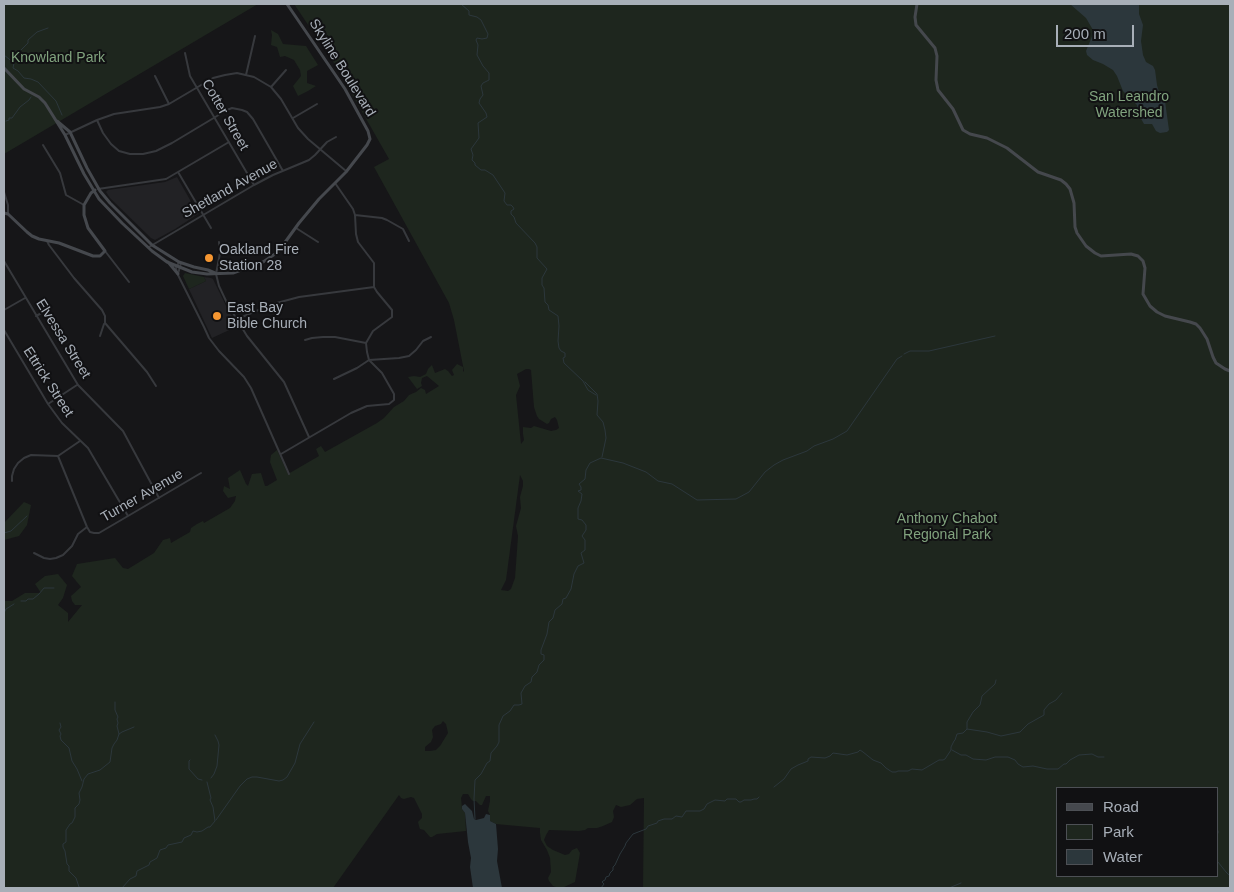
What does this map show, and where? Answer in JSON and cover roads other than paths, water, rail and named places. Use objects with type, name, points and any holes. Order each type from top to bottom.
[{"type":"main road","name":"Skyline Boulevard","points":[[287,4],[333,71],[369,133],[368,145],[346,172]]},
{"type":"main road","points":[[917,4],[914,17],[916,25],[936,48],[938,56],[936,80],[938,90],[953,109],[963,130],[970,134],[987,138],[1007,148],[1038,172],[1061,180],[1066,184],[1070,189],[1074,203],[1077,233],[1086,246],[1101,256],[1131,254],[1138,256],[1143,261],[1145,268],[1143,294],[1150,306],[1165,316],[1190,322],[1200,328],[1207,339],[1216,363],[1230,371]]},
{"type":"main road","points":[[4,68],[24,89],[39,97],[45,103],[65,135],[84,174],[99,198],[122,223],[150,246],[180,262],[216,274]]},
{"type":"main road","points":[[55,119],[70,132],[98,189],[110,204],[178,274]]},
{"type":"main road","points":[[167,262],[200,273],[216,274],[233,273],[263,262],[278,252],[319,199],[346,172]]},
{"type":"main road","points":[[6,214],[32,236],[59,243],[96,257],[100,256],[105,251],[88,228],[84,215],[84,205],[88,197],[94,190],[98,189]]},
{"type":"street","points":[[246,75],[255,36]]},
{"type":"street","name":"Cotter Street","points":[[185,53],[190,76],[254,185]]},
{"type":"street","points":[[271,87],[286,70]]},
{"type":"street","points":[[65,135],[114,114],[169,104],[214,78],[225,75],[246,75],[271,87],[298,128],[346,172]]},
{"type":"street","points":[[155,76],[169,104]]},
{"type":"street","points":[[293,118],[318,104]]},
{"type":"street","points":[[97,120],[103,133],[119,151],[130,154],[143,154],[156,151],[172,143],[232,108],[242,110],[247,112],[253,119],[283,171]]},
{"type":"street","name":"Shetland Avenue","points":[[150,246],[254,185],[309,160],[327,142],[336,137]]},
{"type":"street","points":[[98,189],[166,179],[229,142]]},
{"type":"street","points":[[43,145],[60,173],[66,195],[84,205]]},
{"type":"street","points":[[178,172],[211,228]]},
{"type":"street","points":[[281,454],[351,413],[367,406],[389,404],[394,400],[394,394],[382,373],[369,360],[366,352],[366,343],[372,331],[392,318],[393,314],[391,307],[374,287],[374,262],[358,242],[355,215],[351,205],[335,184]]},
{"type":"street","points":[[4,192],[8,204],[6,214]]},
{"type":"street","points":[[355,215],[387,220],[403,229],[409,240]]},
{"type":"street","points":[[296,228],[318,242]]},
{"type":"street","points":[[47,241],[48,245],[106,316],[100,336]]},
{"type":"street","points":[[219,242],[220,253],[216,274],[219,286],[237,319],[258,350],[284,382],[309,437]]},
{"type":"street","points":[[105,251],[129,282]]},
{"type":"street","name":"Elvessa Street","points":[[4,261],[78,385],[123,431],[159,498]]},
{"type":"street","points":[[180,262],[176,270],[209,338],[251,388],[289,474]]},
{"type":"street","points":[[237,319],[274,304],[299,297],[374,287]]},
{"type":"street","points":[[4,310],[25,298]]},
{"type":"street","points":[[36,316],[51,308]]},
{"type":"street","points":[[105,323],[156,386]]},
{"type":"street","name":"Ettrick Street","points":[[4,330],[48,404],[62,423],[88,448],[128,516]]},
{"type":"street","points":[[305,340],[318,337],[335,337],[366,343]]},
{"type":"street","points":[[334,380],[369,360],[408,356],[431,337]]},
{"type":"street","points":[[48,404],[78,385]]},
{"type":"street","points":[[12,481],[14,469],[24,458],[30,455],[58,456],[80,441]]},
{"type":"street","points":[[34,553],[44,558],[56,558],[63,555],[72,546],[78,534],[87,528],[58,456]]},
{"type":"street","name":"Turner Avenue","points":[[87,528],[90,532],[100,532],[200,473]]},
{"type":"water","points":[[1070,4],[1139,4],[1139,14],[1143,25],[1141,41],[1143,55],[1146,62],[1153,66],[1155,70],[1159,92],[1165,101],[1169,130],[1167,132],[1160,133],[1156,131],[1152,124],[1144,124],[1139,115],[1137,105],[1123,91],[1113,70],[1087,55],[1086,51],[1093,30],[1086,18]]},
{"type":"water","points":[[465,804],[472,811],[474,819],[484,818],[486,814],[490,815],[490,821],[496,824],[497,861],[502,888],[473,888],[465,813],[462,809],[462,806]]},
{"type":"waterway","points":[[461,4],[469,11],[469,15],[481,20],[488,34],[487,38],[477,38],[476,40],[478,45],[477,55],[489,73],[489,80],[481,86],[483,95],[479,103],[487,117],[478,123],[479,138],[471,149],[472,160],[481,170],[485,170],[493,175],[505,193],[504,201],[514,209],[511,211],[511,214],[516,223],[535,243],[537,258],[547,269],[542,278],[545,302],[549,310],[558,316],[558,341],[559,348],[565,353],[564,363],[583,381],[588,390],[596,395]]},
{"type":"waterway","points":[[12,61],[28,43],[28,40],[37,32],[48,28]]},
{"type":"waterway","points":[[4,55],[14,63],[13,68],[24,78],[38,82],[56,101],[62,115]]},
{"type":"waterway","points":[[6,121],[12,118],[31,97]]},
{"type":"waterway","points":[[904,354],[910,351],[929,351],[995,336]]},
{"type":"waterway","points":[[475,819],[475,780],[490,761],[491,753],[499,742],[499,725],[503,716],[514,705],[522,704],[521,693],[525,686],[531,682],[539,665],[544,660],[541,650],[549,622],[553,618],[555,610],[562,604],[563,599],[566,598],[571,589],[578,566],[584,563],[581,553],[585,550],[585,540],[582,536],[586,530],[586,525],[582,520],[578,519],[578,508],[582,494],[578,491],[581,490],[579,484],[585,479],[586,470],[590,463],[601,458],[623,463],[646,472],[658,481],[672,484],[697,500],[736,499],[749,492],[765,472],[774,465],[847,431],[897,359],[902,356]]},
{"type":"waterway","points":[[585,382],[597,394],[597,415],[603,422],[606,438],[602,457]]},
{"type":"waterway","points":[[4,533],[11,531],[27,516]]},
{"type":"waterway","points":[[21,601],[33,599],[44,588],[54,588]]},
{"type":"waterway","points":[[4,613],[6,609],[14,604]]},
{"type":"waterway","points":[[967,729],[967,722],[980,705],[982,696],[995,684],[996,680]]},
{"type":"waterway","points":[[774,787],[784,779],[791,769],[808,761],[811,757],[825,758],[833,753],[847,755],[860,750],[892,772],[912,769],[922,770],[939,760],[945,759],[951,750],[957,734],[963,733],[967,729],[1001,736],[1020,732],[1028,724],[1044,715],[1044,710],[1062,693]]},
{"type":"waterway","points":[[115,702],[119,734]]},
{"type":"waterway","points":[[216,820],[247,779],[257,777],[279,781],[287,777],[295,763],[300,744],[314,722]]},
{"type":"waterway","points":[[60,723],[61,740],[69,748],[72,761],[82,781]]},
{"type":"waterway","points":[[81,888],[76,878],[69,871],[67,864],[63,847],[63,844],[66,842],[66,830],[75,817],[75,808],[79,804],[79,793],[84,779],[88,774],[100,770],[110,762],[112,748],[119,734],[134,727]]},
{"type":"waterway","points":[[211,778],[217,766],[219,745],[215,735]]},
{"type":"waterway","points":[[952,750],[973,759],[986,760],[995,757],[1008,757],[1023,767],[1033,766],[1047,769],[1058,769],[1079,755],[1092,754],[1104,757]]},
{"type":"waterway","points":[[190,760],[189,769],[198,779],[202,780]]},
{"type":"waterway","points":[[122,888],[130,879],[136,876],[137,871],[149,865],[150,862],[157,858],[160,850],[168,845],[182,842],[193,831],[202,831],[210,827],[215,821],[207,782]]},
{"type":"waterway","points":[[601,888],[604,884],[602,882],[613,870],[626,843],[633,834],[646,829],[658,821],[672,819],[676,816],[682,817],[686,811],[700,811],[707,804],[715,800],[736,799],[741,802],[759,797]]},
{"type":"waterway","points":[[1219,863],[1230,876]]},
{"type":"waterway","points":[[949,888],[961,883]]},
{"type":"place","name":"Oakland Fire Station 28","points":[[209,258]]},
{"type":"place","name":"East Bay Bible Church","points":[[217,316]]},
{"type":"park label","name":"Knowland Park","points":[[58,58]]},
{"type":"park label","name":"San Leandro Watershed","points":[[1129,105]]},
{"type":"park label","name":"Anthony Chabot Regional Park","points":[[947,528]]}]
